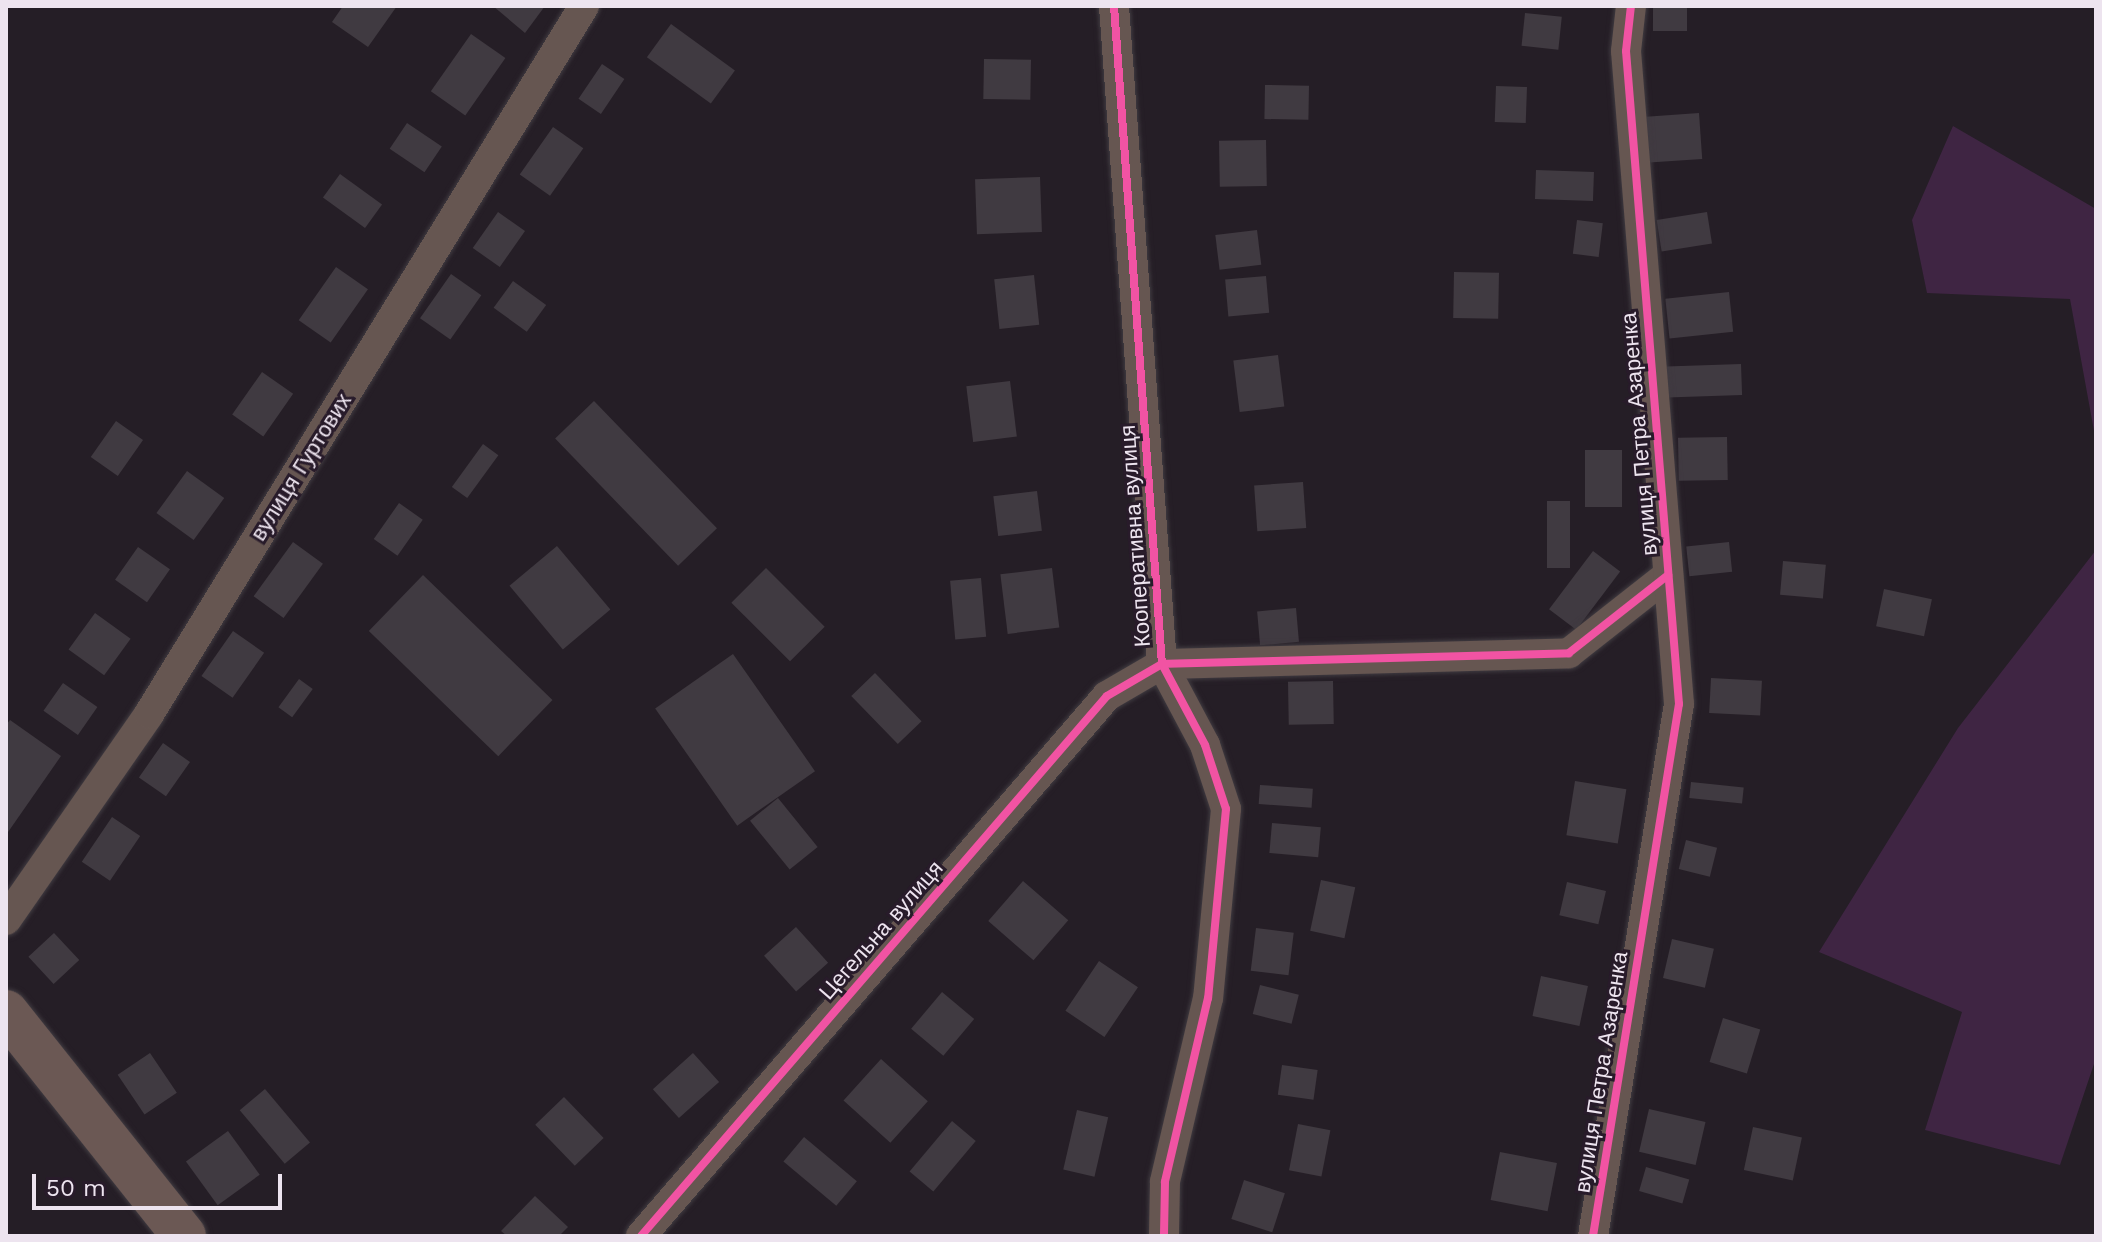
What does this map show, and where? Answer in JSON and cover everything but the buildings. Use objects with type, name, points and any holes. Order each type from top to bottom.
[{"type":"street","name":"вулиця Гуртових","points":[[6,920],[149,714],[584,6]]},
{"type":"street","name":"Кооперативна вулиця","points":[[1114,6],[1162,664],[1205,745],[1226,809],[1208,998],[1165,1182],[1164,1236]]},
{"type":"street","name":"вулиця Петра Азаренка","points":[[1593,1236],[1679,704],[1626,51],[1631,6]]},
{"type":"street","points":[[1162,664],[1569,653],[1668,575]]},
{"type":"street","name":"Цегельна вулиця","points":[[641,1236],[1107,696],[1162,664]]},
{"type":"street","points":[[6,1012],[184,1236]]},
{"type":"shaded area","points":[[1953,126],[2096,209],[2096,442],[2070,299],[1927,293],[1912,220]]},
{"type":"shaded area","points":[[2096,550],[2096,1058],[2060,1165],[1925,1130],[1962,1012],[1819,952],[1958,728]]},
{"type":"cycle path","points":[[1114,6],[1162,664],[1205,745],[1226,809],[1208,998],[1165,1182],[1164,1236]]},
{"type":"cycle path","points":[[1593,1236],[1679,704],[1626,51],[1631,6]]},
{"type":"cycle path","points":[[641,1236],[1107,696],[1162,664],[1569,653],[1668,575]]}]
